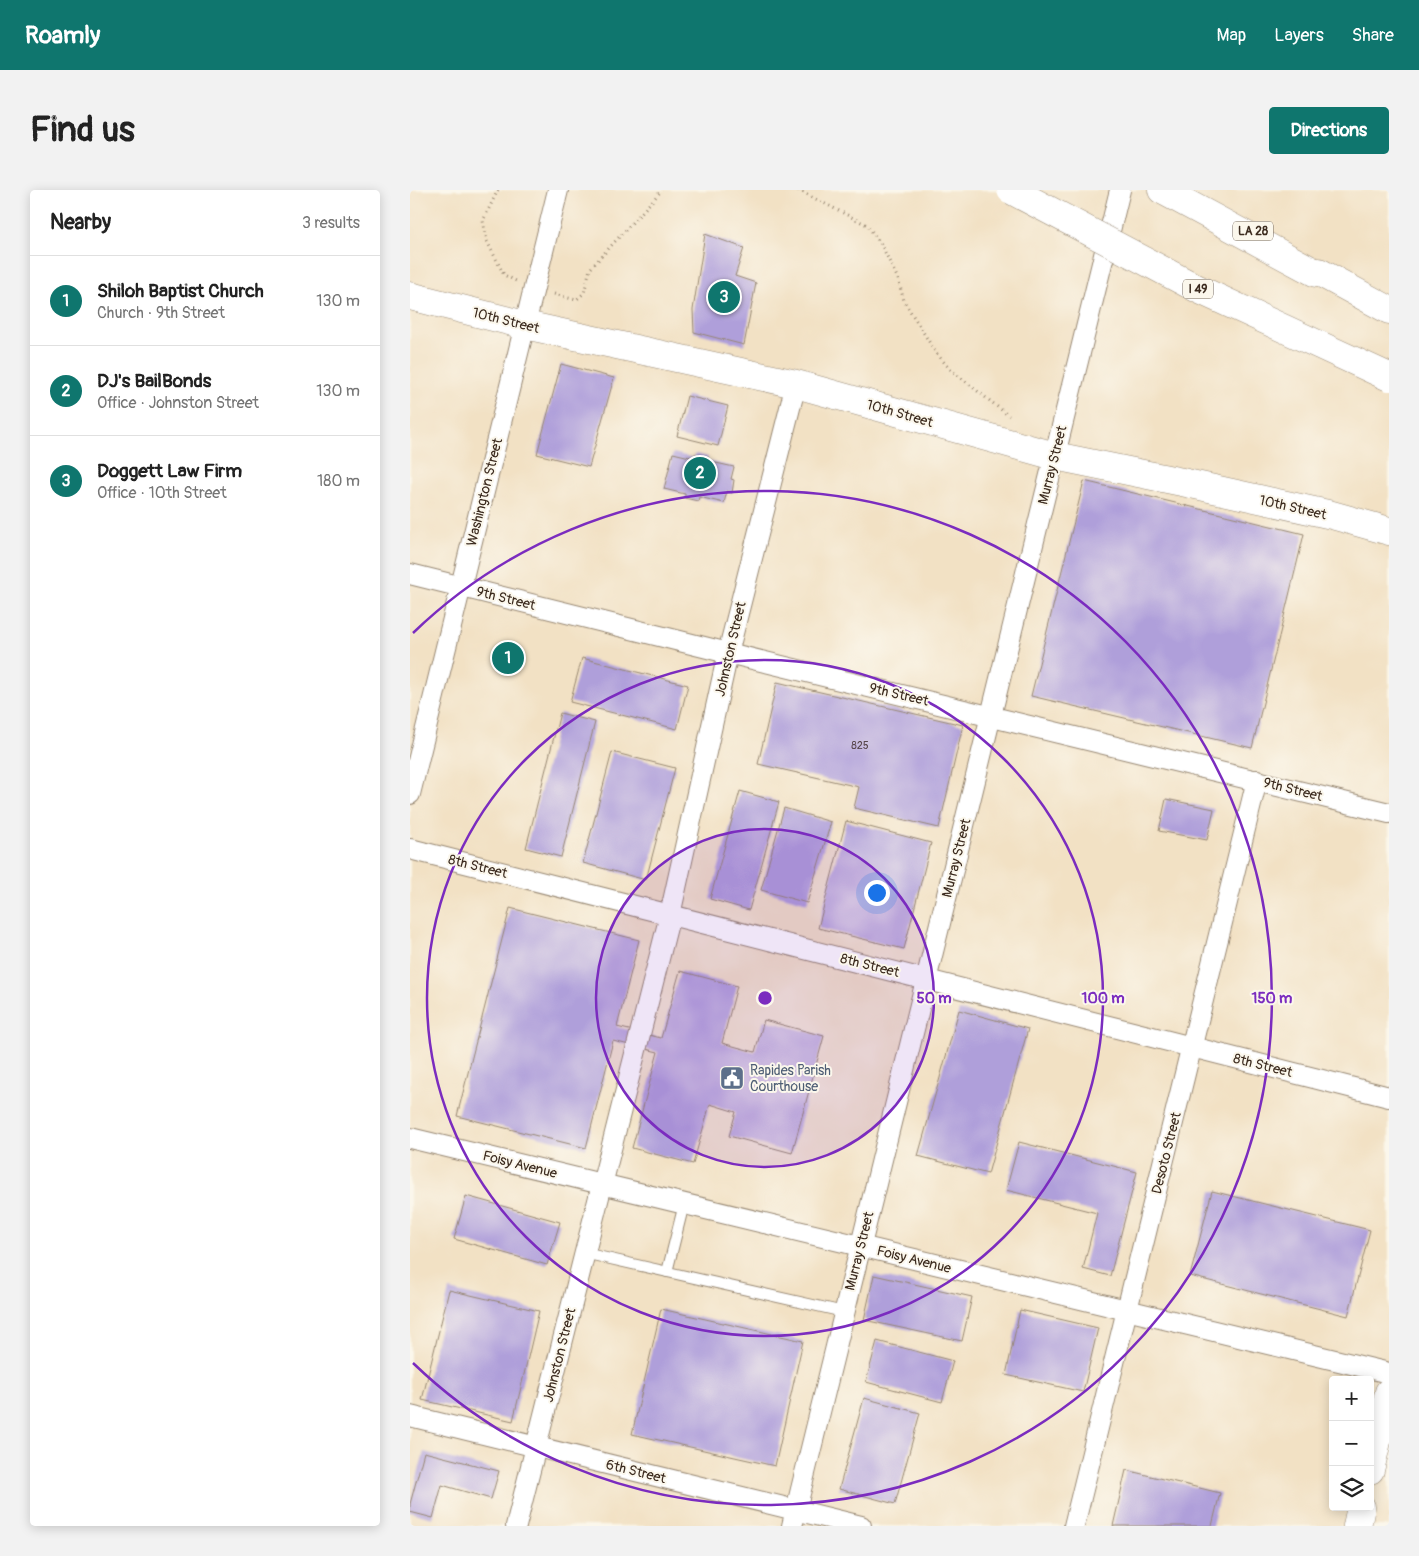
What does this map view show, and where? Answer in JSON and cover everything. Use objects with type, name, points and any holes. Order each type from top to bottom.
[{"type":"main road","name":"I 49","points":[[1011,190],[1198,288],[1389,377]]},
{"type":"main road","points":[[1162,190],[1389,310]]},
{"type":"main road","name":"LA 28","points":[[1190,190],[1316,273]]},
{"type":"main road","name":"10th Street","points":[[410,296],[525,325],[796,384],[1054,456],[1332,515],[1389,531]]},
{"type":"main road","points":[[1371,1466],[1389,1392]]},
{"type":"main road","points":[[1357,1526],[1360,1511]]},
{"type":"street","name":"Washington Street","points":[[410,794],[558,190]]},
{"type":"street","name":"Murray Street","points":[[793,1518],[1120,190]]},
{"type":"street","name":"Johnston Street","points":[[516,1526],[670,915],[728,653],[796,384]]},
{"type":"street","name":"9th Street","points":[[410,574],[728,653],[1389,812]]},
{"type":"street","name":"Desoto Street","points":[[1074,1526],[1257,780]]},
{"type":"street","name":"8th Street","points":[[410,849],[1389,1097]]},
{"type":"street","name":"Foisy Avenue","points":[[410,1138],[1389,1373]]},
{"type":"street","name":"6th Street","points":[[410,1416],[536,1447],[793,1518],[861,1526]]},
{"type":"lane","points":[[667,1272],[684,1204]]},
{"type":"lane","points":[[584,1253],[844,1312]]},
{"type":"path","points":[[798,190],[867,225],[881,244],[898,279],[904,301],[936,353],[951,370],[1012,418]]},
{"type":"building","points":[[705,234],[744,248],[735,276],[756,283],[744,345],[694,332],[693,310]]},
{"type":"building","points":[[561,364],[614,378],[589,467],[537,454]]},
{"type":"building","points":[[687,396],[728,406],[718,446],[677,436]]},
{"type":"building","points":[[673,453],[694,458],[695,454],[708,457],[707,461],[734,467],[731,479],[734,480],[732,493],[727,491],[724,503],[699,497],[698,501],[685,498],[685,494],[664,489]]},
{"type":"building","points":[[1084,481],[1304,534],[1252,748],[1031,696]]},
{"type":"building","points":[[582,658],[688,685],[677,729],[570,702]]},
{"type":"building","points":[[777,682],[963,725],[939,828],[854,808],[859,787],[758,764]]},
{"type":"building","points":[[560,713],[595,722],[561,857],[526,848]]},
{"type":"building","points":[[612,752],[675,768],[646,880],[583,863]]},
{"type":"building","points":[[740,791],[779,802],[749,910],[710,899]]},
{"type":"building","points":[[1166,799],[1214,809],[1207,840],[1159,831]]},
{"type":"building","points":[[784,808],[831,822],[807,903],[761,890]]},
{"type":"building","points":[[846,821],[931,843],[904,949],[818,928]]},
{"type":"building","points":[[510,908],[639,940],[617,1027],[661,1038],[680,971],[737,986],[722,1043],[755,1052],[764,1020],[824,1036],[792,1153],[729,1136],[736,1112],[710,1104],[693,1164],[632,1148],[658,1052],[613,1041],[586,1148],[457,1116]]},
{"type":"building","points":[[959,1010],[1028,1029],[988,1174],[918,1156]]},
{"type":"building","points":[[1019,1142],[1137,1172],[1110,1276],[1083,1269],[1097,1213],[1006,1190]]},
{"type":"building","points":[[1212,1191],[1370,1230],[1348,1316],[1190,1276]]},
{"type":"building","points":[[466,1196],[560,1222],[547,1265],[454,1239]]},
{"type":"building","points":[[874,1275],[972,1297],[962,1341],[864,1320]]},
{"type":"building","points":[[449,1290],[539,1311],[513,1421],[422,1400]]},
{"type":"building","points":[[661,1309],[803,1341],[775,1466],[632,1434]]},
{"type":"building","points":[[1020,1310],[1098,1328],[1083,1392],[1006,1375]]},
{"type":"building","points":[[877,1341],[953,1361],[942,1402],[866,1382]]},
{"type":"building","points":[[864,1398],[920,1413],[895,1504],[839,1489]]},
{"type":"building","points":[[424,1452],[499,1471],[491,1499],[442,1485],[433,1518],[410,1512],[410,1504]]},
{"type":"building","points":[[1126,1470],[1220,1493],[1212,1526],[1113,1526]]},
{"type":"place","name":"Doggett Law Firm","points":[[724,297]]},
{"type":"place","name":"DJ's BailBonds","points":[[700,473]]},
{"type":"place","name":"Shiloh Baptist Church","points":[[508,658]]},
{"type":"place","name":"Rapides Parish Courthouse","points":[[732,1078]]}]
